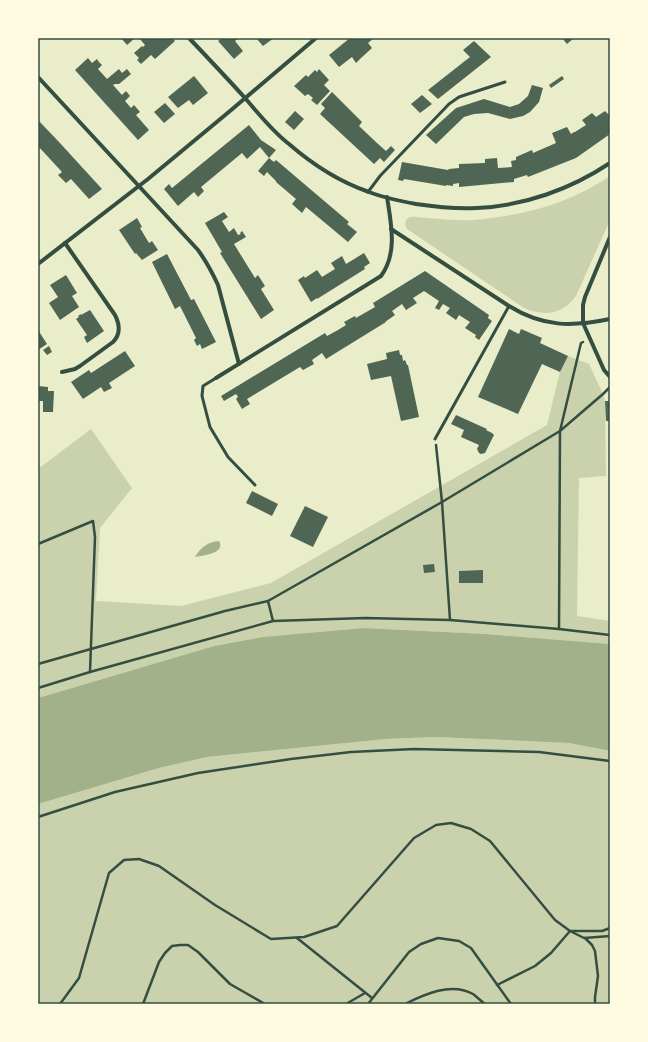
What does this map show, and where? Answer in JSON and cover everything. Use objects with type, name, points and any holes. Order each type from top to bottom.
[{"type":"street","points":[[190,38],[288,144],[309,160],[338,178],[368,192],[387,198],[424,205],[453,208],[477,208],[504,205],[559,190],[583,179],[610,163]]},
{"type":"street","points":[[38,264],[138,186],[316,38]]},
{"type":"street","points":[[38,77],[198,250],[209,266],[218,285],[239,364]]},
{"type":"street","points":[[216,378],[381,276],[386,270],[391,254],[392,244],[387,198]]},
{"type":"street","points":[[391,229],[525,315],[535,319],[559,324],[583,323],[610,319]]},
{"type":"street","points":[[610,237],[583,305],[583,323],[604,370],[610,377]]},
{"type":"street","points":[[62,372],[75,369],[113,342],[117,338],[120,329],[115,315],[65,243]]},
{"type":"lane","points":[[368,192],[380,176],[449,104],[459,97],[505,82]]},
{"type":"lane","points":[[435,438],[509,306]]},
{"type":"lane","points":[[216,378],[203,386],[202,396],[210,427],[228,457],[255,485]]},
{"type":"path","points":[[559,629],[560,431],[582,343],[589,336]]},
{"type":"path","points":[[38,664],[225,611],[268,601],[442,502],[560,431],[610,387]]},
{"type":"path","points":[[435,438],[442,502],[450,620]]},
{"type":"path","points":[[38,544],[93,521],[96,537],[90,672]]},
{"type":"path","points":[[268,601],[273,621]]},
{"type":"path","points":[[38,688],[273,621],[365,618],[450,620],[559,629],[610,635]]},
{"type":"path","points":[[38,817],[115,792],[198,773],[351,752],[414,749],[539,752],[610,761]]},
{"type":"path","points":[[60,1004],[79,978],[109,873],[124,860],[139,859],[159,866],[215,905],[271,939],[297,938],[337,926],[414,838],[436,825],[451,823],[471,829],[490,841],[555,920],[570,931],[584,938],[592,945],[595,951],[598,976],[594,1004]]},
{"type":"path","points":[[570,931],[602,931],[610,928]]},
{"type":"path","points":[[497,985],[535,966],[551,954],[570,931]]},
{"type":"path","points":[[584,938],[610,936]]},
{"type":"path","points":[[297,938],[372,998]]},
{"type":"path","points":[[368,1004],[409,952],[421,944],[438,938],[459,941],[471,948],[511,1004]]},
{"type":"path","points":[[143,1004],[164,953],[172,946],[180,945],[188,945],[198,952],[230,984],[265,1004]]},
{"type":"path","points":[[405,1004],[426,994],[447,989],[461,990],[473,994],[485,1004]]},
{"type":"path","points":[[346,1004],[365,993]]},
{"type":"shaded area","points":[[610,176],[610,220],[576,296],[565,307],[553,312],[546,313],[524,308],[407,229],[405,223],[406,220],[411,217],[473,220],[527,212],[562,201],[594,186]]},
{"type":"shaded area","points":[[568,356],[589,364],[605,401],[606,476],[579,478],[577,616],[610,621],[610,644],[485,634],[363,628],[262,637],[214,646],[38,698],[38,469],[91,429],[132,488],[100,528],[96,601],[181,606],[271,583],[547,425],[560,372]]},
{"type":"shaded area","points":[[219,541],[220,546],[216,551],[195,557],[205,546]]},
{"type":"shaded area","points":[[363,628],[485,634],[610,644],[610,751],[569,743],[435,737],[386,739],[207,757],[159,768],[38,804],[38,698],[214,646],[262,637]]},
{"type":"shaded area","points":[[435,737],[569,743],[610,751],[610,1004],[38,1004],[38,804],[159,768],[207,757],[386,739]]},
{"type":"building","points":[[121,38],[135,38],[127,45]]},
{"type":"building","points":[[139,38],[172,38],[175,41],[155,59],[151,55],[141,64],[137,60],[139,58],[134,53],[145,45]]},
{"type":"building","points":[[222,38],[239,38],[235,41],[243,51],[234,59],[218,41]]},
{"type":"building","points":[[256,38],[274,38],[263,46]]},
{"type":"building","points":[[350,38],[374,38],[368,43],[372,48],[356,63],[352,57],[339,67],[329,55]]},
{"type":"building","points":[[562,38],[574,38],[567,44]]},
{"type":"building","points":[[474,41],[491,57],[438,99],[428,90],[470,57],[463,50]]},
{"type":"building","points":[[88,58],[92,63],[97,59],[102,65],[98,69],[107,79],[119,69],[122,73],[127,69],[131,74],[119,84],[113,85],[122,95],[126,91],[130,96],[125,101],[131,108],[134,105],[140,112],[136,115],[149,130],[138,140],[75,70]]},
{"type":"building","points":[[319,69],[329,80],[324,85],[330,91],[317,105],[311,100],[313,98],[308,94],[305,96],[294,86],[306,75],[308,77],[315,70],[317,72]]},
{"type":"building","points":[[194,76],[208,93],[193,105],[189,100],[178,108],[168,97]]},
{"type":"building","points":[[562,76],[564,79],[551,88],[549,85]]},
{"type":"building","points":[[532,85],[543,88],[539,102],[530,112],[523,116],[510,119],[488,113],[474,114],[464,117],[436,144],[426,135],[456,108],[484,99],[510,107],[519,104],[528,96]]},
{"type":"building","points":[[332,92],[362,122],[359,126],[377,143],[386,151],[391,146],[395,150],[384,162],[380,158],[374,164],[320,114],[325,108],[321,104]]},
{"type":"building","points":[[422,95],[432,104],[420,113],[411,104]]},
{"type":"building","points":[[165,103],[175,114],[164,123],[154,112]]},
{"type":"building","points":[[295,111],[304,119],[294,130],[285,122]]},
{"type":"building","points":[[605,111],[609,115],[610,114],[610,134],[576,158],[528,177],[527,175],[514,179],[514,182],[459,187],[459,183],[453,184],[453,186],[446,186],[404,179],[403,181],[398,180],[402,162],[448,170],[459,168],[459,164],[485,163],[485,159],[497,158],[498,168],[512,167],[511,161],[516,160],[516,157],[532,150],[533,153],[556,143],[552,133],[567,127],[571,134],[586,125],[582,120],[592,113],[596,117]]},
{"type":"building","points":[[38,120],[102,189],[89,199],[71,179],[66,183],[58,175],[62,172],[38,146]]},
{"type":"building","points":[[249,125],[261,140],[276,150],[269,158],[260,147],[247,159],[242,153],[201,187],[204,191],[198,197],[194,192],[178,206],[164,189],[169,184],[172,188]]},
{"type":"building","points":[[269,158],[274,162],[276,160],[349,222],[347,224],[357,232],[348,242],[306,207],[302,213],[292,204],[296,199],[267,172],[264,176],[258,171]]},
{"type":"building","points":[[224,212],[228,217],[222,221],[229,232],[234,228],[238,235],[241,234],[240,233],[242,231],[246,237],[234,244],[255,278],[258,275],[265,286],[261,289],[274,310],[261,319],[220,253],[222,252],[205,223]]},
{"type":"building","points":[[137,218],[142,227],[140,228],[149,243],[152,241],[158,250],[142,260],[136,253],[135,254],[119,230]]},
{"type":"building","points":[[364,253],[370,263],[364,267],[365,269],[311,302],[298,280],[304,276],[305,278],[317,270],[322,277],[335,269],[331,263],[342,256],[346,264]]},
{"type":"building","points":[[167,254],[191,300],[194,299],[216,342],[202,349],[200,344],[197,346],[194,340],[196,338],[180,306],[175,309],[152,262]]},
{"type":"building","points":[[425,271],[489,315],[488,318],[492,321],[479,340],[475,337],[476,335],[465,328],[470,322],[459,315],[456,320],[446,313],[450,308],[443,304],[439,310],[435,308],[439,301],[424,291],[413,298],[417,303],[406,310],[402,304],[392,311],[395,315],[386,322],[326,359],[322,353],[312,360],[314,364],[303,370],[300,367],[247,399],[250,404],[242,409],[236,399],[238,397],[236,394],[224,401],[221,396],[325,333],[327,336],[338,330],[346,325],[344,322],[355,316],[356,318],[375,307],[373,303]]},
{"type":"building","points":[[66,275],[77,293],[72,296],[79,307],[60,320],[49,303],[58,297],[50,285]]},
{"type":"building","points":[[90,310],[104,331],[87,343],[84,337],[87,335],[76,319],[81,314]]},
{"type":"building","points":[[509,329],[519,334],[521,329],[542,338],[540,343],[568,356],[560,372],[542,364],[518,414],[478,397]]},
{"type":"building","points":[[38,330],[47,344],[38,350]]},
{"type":"building","points":[[49,346],[52,352],[47,355],[43,350]]},
{"type":"building","points":[[399,350],[403,361],[405,360],[408,365],[419,417],[401,421],[391,376],[371,380],[367,364],[387,359],[386,353]]},
{"type":"building","points":[[125,351],[135,366],[109,383],[112,388],[104,392],[101,387],[83,399],[71,382],[89,370],[91,373]]},
{"type":"building","points":[[38,386],[48,387],[48,391],[54,391],[53,412],[43,412],[43,401],[38,401]]},
{"type":"building","points":[[605,401],[610,401],[610,421],[606,421]]},
{"type":"building","points":[[456,415],[487,429],[486,430],[494,435],[485,453],[479,453],[477,449],[479,445],[461,437],[464,430],[451,424]]},
{"type":"building","points":[[252,491],[278,504],[272,516],[246,503]]},
{"type":"building","points":[[305,506],[328,517],[313,547],[290,536]]},
{"type":"building","points":[[434,564],[435,572],[424,573],[423,565]]},
{"type":"building","points":[[483,570],[483,583],[459,583],[459,571]]}]
